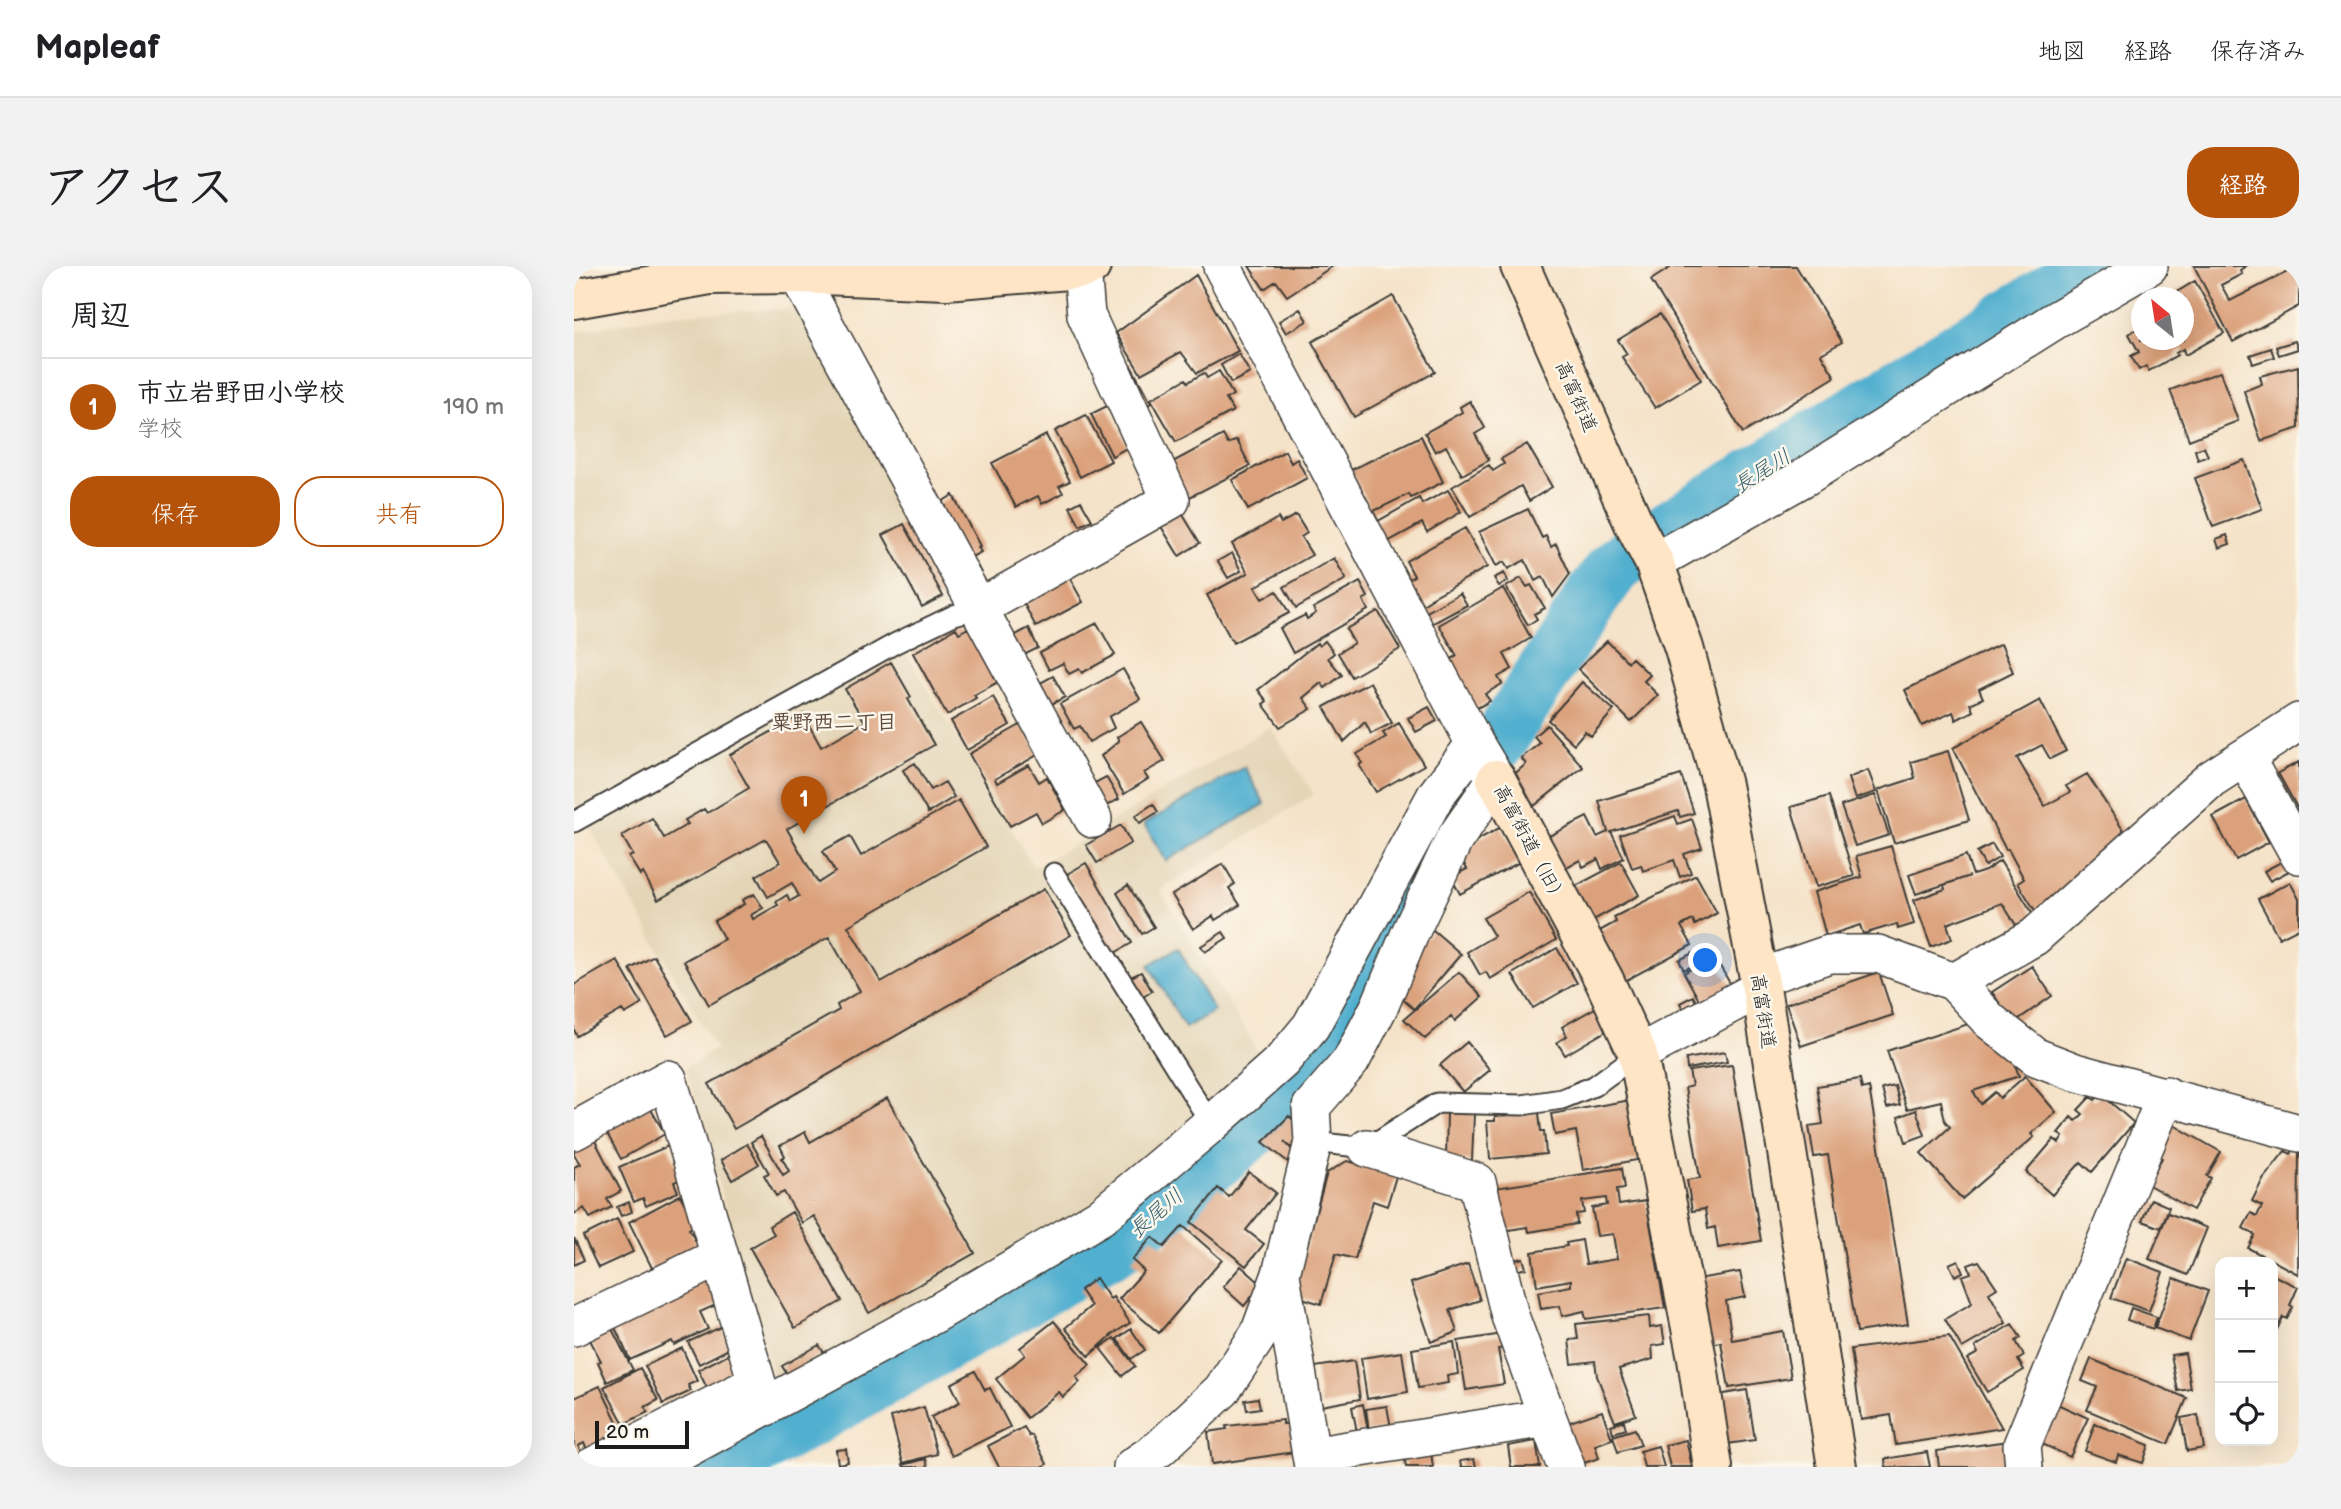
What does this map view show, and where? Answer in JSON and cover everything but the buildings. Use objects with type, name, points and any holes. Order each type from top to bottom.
[{"type":"street","name":"高富街道（旧）","points":[[1222,266],[1475,744],[1604,980],[1638,1054],[1697,1359],[1713,1467]]},
{"type":"street","name":"高富街道","points":[[1520,266],[1635,526],[1654,562],[1684,648],[1722,785],[1760,983],[1837,1467]]},
{"type":"street","points":[[1654,562],[1805,477],[2054,321],[2149,266]]},
{"type":"street","points":[[574,299],[710,275],[795,270],[946,280],[1086,267],[1086,315],[1171,500],[979,608]]},
{"type":"street","points":[[795,270],[1093,819]]},
{"type":"street","points":[[1954,982],[2034,937],[2211,779],[2299,722]]},
{"type":"street","points":[[591,1467],[761,1395],[935,1314],[1100,1217],[1211,1124],[1300,1096],[1351,1061],[1357,994],[1436,795],[1475,744]]},
{"type":"street","points":[[2245,757],[2299,855]]},
{"type":"street","points":[[1132,1467],[1160,1448],[1222,1390],[1259,1334],[1281,1274],[1300,1096],[1311,1026],[1357,994],[1411,931],[1454,840],[1496,779]]},
{"type":"street","points":[[1638,1054],[1760,983],[1829,954],[1878,954],[1954,982],[1990,1021],[2036,1057],[2075,1072],[2299,1133]]},
{"type":"street","points":[[574,1131],[668,1079],[761,1395]]},
{"type":"street","points":[[2024,1467],[2022,1445],[2166,1095]]},
{"type":"street","points":[[1367,1149],[1477,1182],[1510,1316],[1566,1467]]},
{"type":"street","points":[[574,1327],[719,1257]]},
{"type":"street","points":[[1281,1274],[1312,1461],[1547,1418]]},
{"type":"street","points":[[653,1467],[761,1395]]},
{"type":"lane","points":[[574,822],[896,643],[954,615],[979,608]]},
{"type":"lane","points":[[1054,873],[1211,1124]]},
{"type":"lane","points":[[1300,1096],[1367,1149],[1437,1103],[1522,1105],[1562,1099],[1594,1086],[1638,1054]]},
{"type":"shaded area","points":[[801,308],[956,596],[950,606],[895,633],[1034,868],[1270,727],[1314,794],[1160,890],[1261,1057],[1095,1203],[775,1385],[686,1067],[716,1049],[574,800],[574,332],[665,315]]},
{"type":"water","points":[[1244,767],[1265,804],[1166,861],[1144,824]]},
{"type":"water","points":[[1178,948],[1214,1011],[1185,1028],[1149,965]]},
{"type":"waterway","name":"長尾川","points":[[1497,744],[1593,596],[1612,570],[1637,548],[2092,266]]},
{"type":"waterway","name":"長尾川","points":[[725,1467],[1118,1246],[1279,1107],[1341,1035],[1396,907],[1450,818]]},
{"type":"place","name":"市立岩野田小学校","points":[[804,834]]},
{"type":"district","name":"粟野西二丁目","points":[[834,722]]}]
